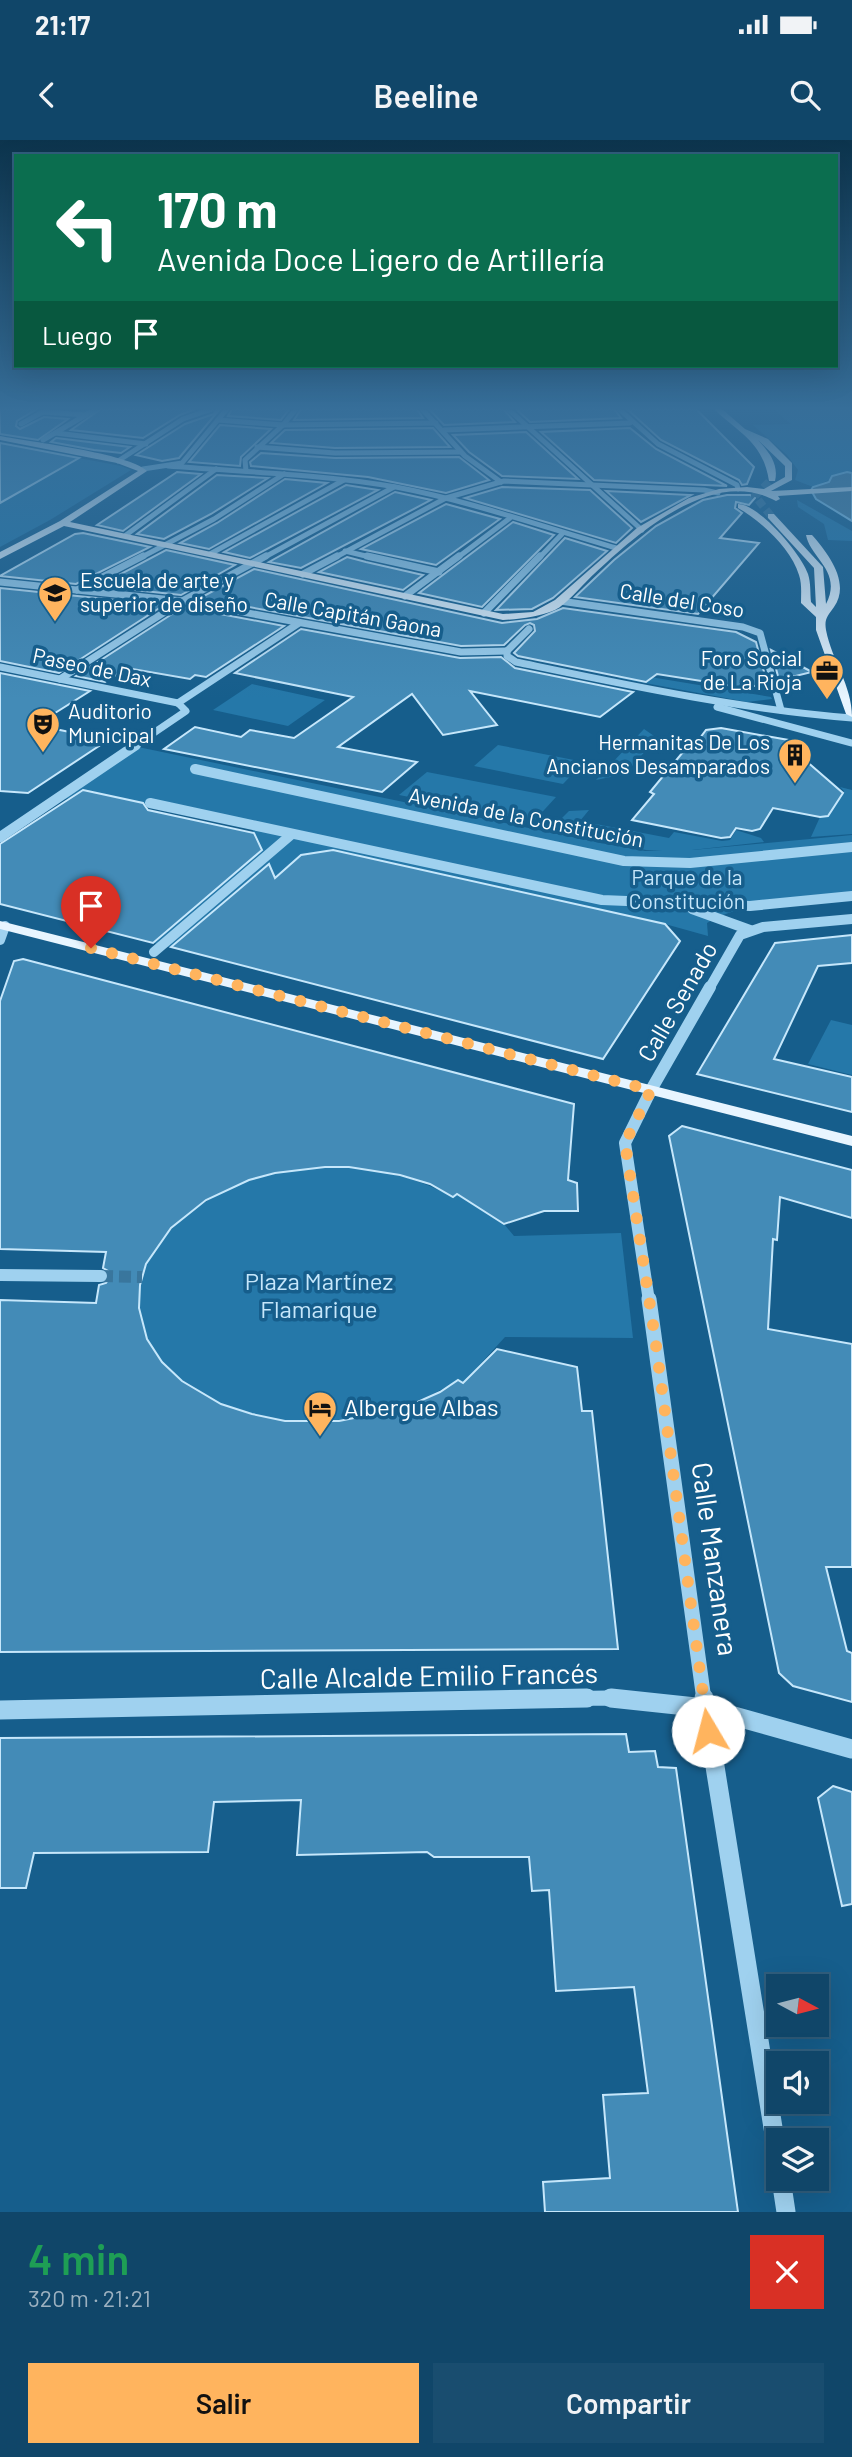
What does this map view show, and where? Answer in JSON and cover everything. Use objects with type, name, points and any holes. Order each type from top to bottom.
[{"type":"main road","points":[[0,556],[91,506]]},
{"type":"main road","points":[[503,617],[503,622],[529,629],[616,548],[672,511],[691,506]]},
{"type":"main road","points":[[737,506],[754,515],[797,561],[804,575],[806,603],[820,615]]},
{"type":"main road","points":[[771,516],[818,567],[821,579],[821,630],[852,716]]},
{"type":"main road","points":[[63,523],[503,617],[535,615],[560,601]]},
{"type":"main road","points":[[798,527],[828,559],[837,577],[834,600],[827,611],[820,615]]},
{"type":"main road","points":[[2,930],[852,1141]]},
{"type":"street","points":[[125,536],[166,506]]},
{"type":"street","points":[[77,590],[167,544],[233,506]]},
{"type":"street","points":[[210,554],[297,506]]},
{"type":"street","points":[[60,679],[182,601],[361,506]]},
{"type":"street","points":[[303,574],[431,506]]},
{"type":"street","points":[[471,506],[616,548]]},
{"type":"street","points":[[616,506],[642,530]]},
{"type":"street","points":[[405,596],[510,518]]},
{"type":"street","points":[[484,614],[562,534]]},
{"type":"street","points":[[345,551],[439,572]]},
{"type":"street","name":"Calle Capitán Gaona","points":[[0,582],[182,601],[461,652],[507,651],[507,656],[516,662],[649,690],[852,743]]},
{"type":"street","name":"Calle del Coso","points":[[560,601],[743,627],[760,633],[781,710]]},
{"type":"street","points":[[0,837],[186,711],[178,703],[299,623]]},
{"type":"street","points":[[507,651],[529,629]]},
{"type":"street","name":"Paseo de Dax","points":[[0,667],[178,703]]},
{"type":"street","name":"Calle Capitán Gaona","points":[[649,690],[781,710],[852,716]]},
{"type":"street","name":"Avenida de la Constitución","points":[[195,769],[624,861],[690,863],[852,847]]},
{"type":"street","points":[[150,803],[602,900],[750,906],[852,896]]},
{"type":"street","points":[[154,952],[292,834]]},
{"type":"street","points":[[681,905],[745,932],[852,919]]},
{"type":"street","name":"Calle Senado","points":[[651,1090],[745,932]]},
{"type":"street","name":"Calle Manzanera","points":[[651,1090],[625,1143],[655,1338],[705,1708],[773,2128]]},
{"type":"street","points":[[0,1275],[101,1276]]},
{"type":"street","name":"Calle Alcalde Emilio Francés","points":[[0,1710],[607,1699],[705,1708],[852,1749]]},
{"type":"street","points":[[783,2191],[786,2212]]},
{"type":"green space","points":[[0,506],[73,506],[50,520],[0,547]]},
{"type":"green space","points":[[807,506],[852,531],[852,541],[828,540],[824,524],[798,507]]},
{"type":"green space","points":[[626,673],[772,699],[747,702],[618,678]]},
{"type":"green space","points":[[252,684],[325,700],[288,726],[213,710]]},
{"type":"green space","points":[[644,729],[657,738],[625,774],[596,780]]},
{"type":"green space","points":[[498,745],[584,762],[563,784],[474,766]]},
{"type":"green space","name":"Parque de la Constitución","points":[[138,747],[645,851],[662,850],[646,850],[549,831],[569,811],[589,810],[580,821],[669,838],[674,832],[722,841],[730,840],[736,830],[761,838],[764,842],[692,850],[852,835],[852,897],[777,903],[738,910],[707,923],[708,936],[665,924],[301,855],[191,953],[143,940],[258,843],[251,827],[95,793],[59,800]]},
{"type":"green space","points":[[427,772],[556,797],[534,821],[399,795]]},
{"type":"green space","points":[[840,787],[852,790],[852,834],[811,837],[820,817],[828,815],[844,791]]},
{"type":"green space","points":[[831,1020],[852,1025],[852,1075],[808,1064]]},
{"type":"green space","name":"Plaza Martínez Flamarique","points":[[325,1167],[390,1174],[422,1183],[453,1197],[457,1194],[504,1224],[514,1236],[621,1233],[633,1338],[505,1337],[463,1383],[458,1380],[422,1399],[381,1412],[337,1420],[292,1421],[249,1414],[209,1399],[174,1375],[148,1341],[139,1314],[138,1289],[146,1265],[160,1243],[178,1223],[223,1192],[266,1175]]},
{"type":"shaded area","points":[[827,506],[852,506],[852,521]]},
{"type":"building","points":[[126,506],[158,506],[123,531],[97,525]]},
{"type":"building","points":[[175,506],[224,506],[164,539],[137,534]]},
{"type":"building","points":[[244,506],[286,506],[209,549],[180,543]]},
{"type":"building","points":[[308,506],[348,506],[250,558],[224,552]]},
{"type":"building","points":[[370,506],[420,506],[301,568],[269,562]]},
{"type":"building","points":[[443,506],[452,506],[500,519],[436,565],[361,549]]},
{"type":"building","points":[[491,506],[607,506],[632,528],[616,543]]},
{"type":"building","points":[[623,506],[671,506],[641,522]]},
{"type":"building","points":[[693,506],[735,506],[742,513],[720,538],[759,543],[698,614],[575,597],[614,560],[656,526]]},
{"type":"building","points":[[513,522],[554,535],[482,607],[419,593]]},
{"type":"building","points":[[83,533],[150,547],[76,584],[0,576],[75,534]]},
{"type":"building","points":[[565,538],[607,551],[553,598],[532,609],[496,610]]},
{"type":"building","points":[[166,550],[235,565],[181,595],[98,586]]},
{"type":"building","points":[[347,557],[423,575],[403,590],[319,572]]},
{"type":"building","points":[[254,569],[502,623],[537,619],[563,608],[736,632],[756,642],[767,683],[746,688],[657,674],[646,682],[518,656],[514,653],[535,631],[534,625],[530,623],[504,645],[461,646],[200,598]]},
{"type":"building","name":"Escuela de arte y superior de diseño","points":[[0,588],[164,605],[59,673],[0,661]]},
{"type":"building","points":[[183,607],[284,626],[206,677],[195,675],[190,679],[127,668],[105,682],[76,676]]},
{"type":"building","points":[[301,629],[460,658],[501,657],[515,668],[633,692],[600,717],[470,691],[497,725],[443,735],[412,694],[338,747],[417,762],[382,792],[164,749],[195,727],[241,737],[250,730],[294,738],[353,697],[235,673]]},
{"type":"building","points":[[771,650],[812,672],[779,680]]},
{"type":"building","points":[[0,673],[90,691],[36,725],[108,740],[28,793],[0,791]]},
{"type":"building","points":[[721,728],[794,741],[797,748],[808,757],[805,760],[843,793],[828,816],[820,817],[773,808],[760,829],[752,831],[736,828],[730,837],[721,838],[632,820],[654,794],[650,792],[683,752],[691,750],[706,730]]},
{"type":"building","points":[[83,790],[143,803],[148,810],[254,833],[262,850],[153,943],[0,904],[0,844]]},
{"type":"building","points":[[333,850],[665,924],[680,941],[603,1059],[171,947],[269,864],[275,878],[301,855]]},
{"type":"building","points":[[852,935],[852,963],[818,966],[774,1059],[852,1077],[852,1112],[697,1074],[775,943]]},
{"type":"building","points":[[23,959],[574,1104],[568,1180],[577,1183],[578,1211],[544,1211],[504,1224],[457,1194],[453,1197],[430,1184],[400,1175],[349,1167],[275,1173],[249,1180],[206,1200],[171,1228],[146,1264],[140,1285],[139,1308],[147,1339],[162,1362],[182,1381],[221,1404],[285,1421],[339,1421],[404,1408],[440,1392],[458,1380],[463,1383],[497,1349],[577,1367],[582,1411],[592,1411],[618,1649],[0,1652],[0,1300],[96,1303],[99,1285],[106,1283],[110,1277],[108,1271],[103,1268],[106,1252],[0,1249],[0,1001],[14,961]]},
{"type":"building","points":[[682,1126],[852,1170],[852,1218],[780,1197],[777,1240],[773,1239],[768,1329],[852,1344],[852,1567],[826,1567],[847,1651],[852,1653],[852,1702],[793,1686],[779,1673],[669,1136]]},
{"type":"building","points":[[626,1734],[629,1752],[655,1751],[658,1767],[676,1768],[738,2212],[545,2212],[543,2182],[610,2178],[603,2095],[648,2093],[634,1987],[556,1991],[549,1890],[532,1891],[529,1857],[434,1857],[427,1852],[297,1855],[301,1800],[214,1802],[208,1852],[34,1853],[26,1888],[0,1888],[0,1738]]},
{"type":"building","points":[[833,1786],[852,1792],[852,1904],[842,1906],[818,1798]]},
{"type":"tunnel","points":[[763,506],[771,516]]},
{"type":"tunnel","points":[[101,1276],[142,1277]]},
{"type":"place","name":"Escuela de arte y superior de diseño","points":[[55,623]]},
{"type":"place","name":"Foro Social de La Rioja","points":[[827,701]]},
{"type":"place","name":"Auditorio Municipal","points":[[43,754]]},
{"type":"place","name":"Hermanitas De Los Ancianos Desamparados","points":[[795,785]]},
{"type":"place","name":"Albergue Albas","points":[[320,1438]]},
{"type":"route","points":[[91,948],[651,1090],[625,1143],[655,1338],[708,1731]]}]
